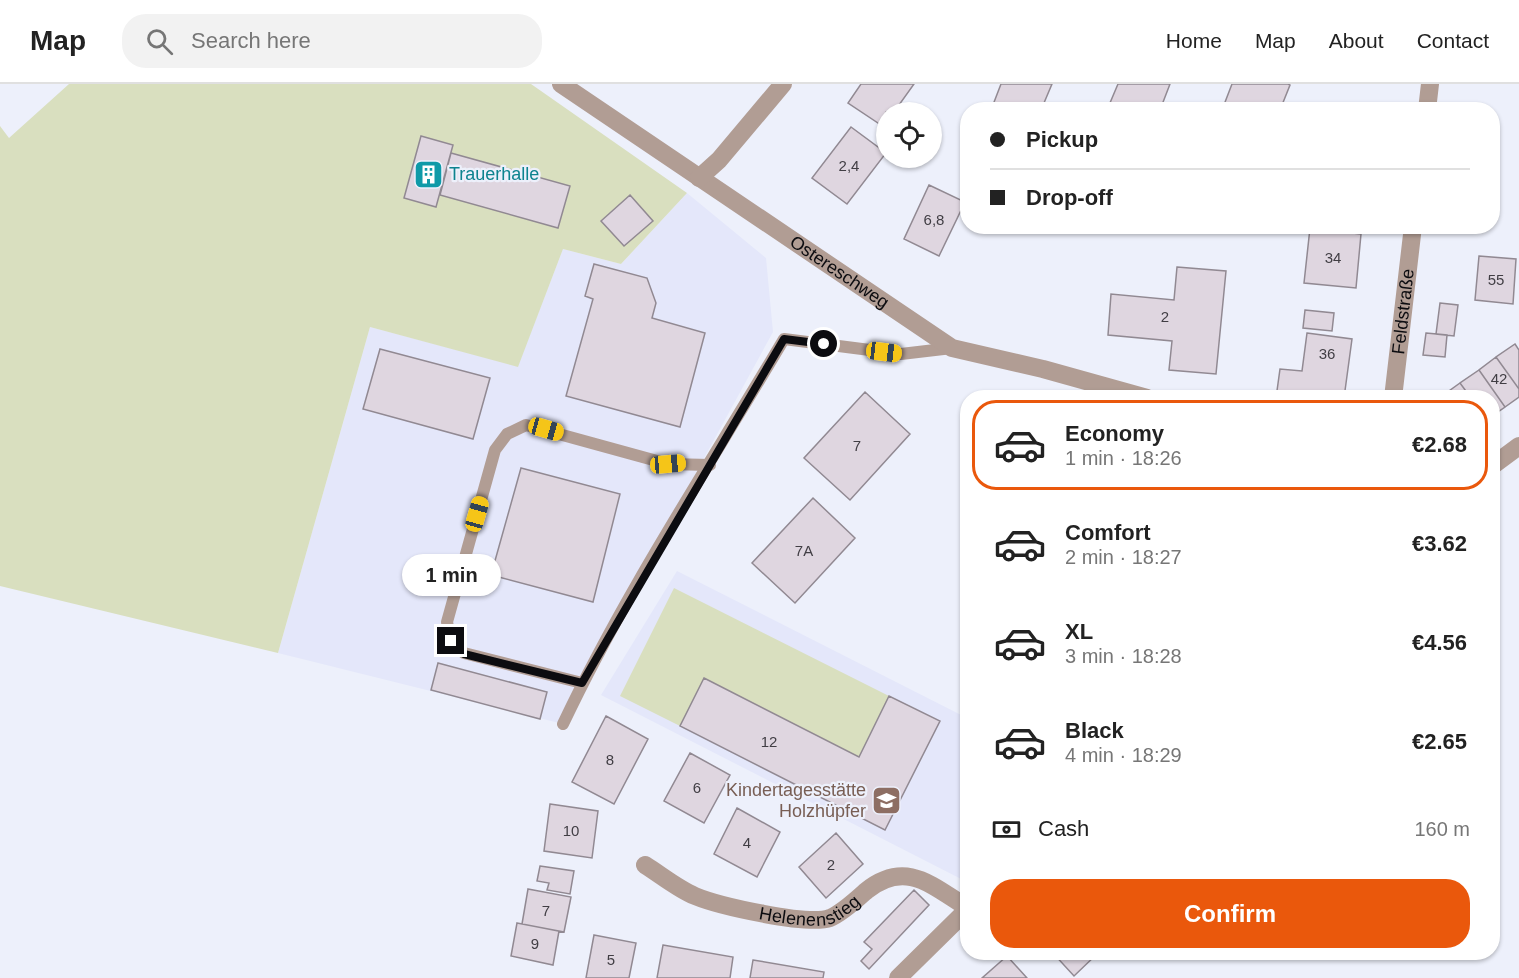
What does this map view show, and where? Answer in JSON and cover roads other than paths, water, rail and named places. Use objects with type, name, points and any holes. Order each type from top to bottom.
[{"type":"street","name":"Ostereschweg","points":[[561,84],[952,348],[1043,369],[1118,390]]},
{"type":"street","points":[[699,178],[718,160],[783,84]]},
{"type":"street","points":[[1427,102],[1430,84]]},
{"type":"street","name":"Feldstraße","points":[[1394,390],[1412,234]]},
{"type":"street","points":[[1500,460],[1519,446]]},
{"type":"street","name":"Helenenstieg","points":[[645,865],[694,896],[727,906],[815,921],[831,918],[879,880],[899,876],[917,877],[960,904]]},
{"type":"street","points":[[897,978],[960,917]]},
{"type":"lane","points":[[563,724],[582,683],[784,339],[901,354],[952,348]]},
{"type":"lane","points":[[582,683],[464,654],[451,641],[447,622],[495,450],[507,434],[526,425],[668,464],[710,465]]},
{"type":"place","name":"Trauerhalle","points":[[428,174]]},
{"type":"place","name":"Kindertagesstätte Holzhüpfer","points":[[887,800]]}]
